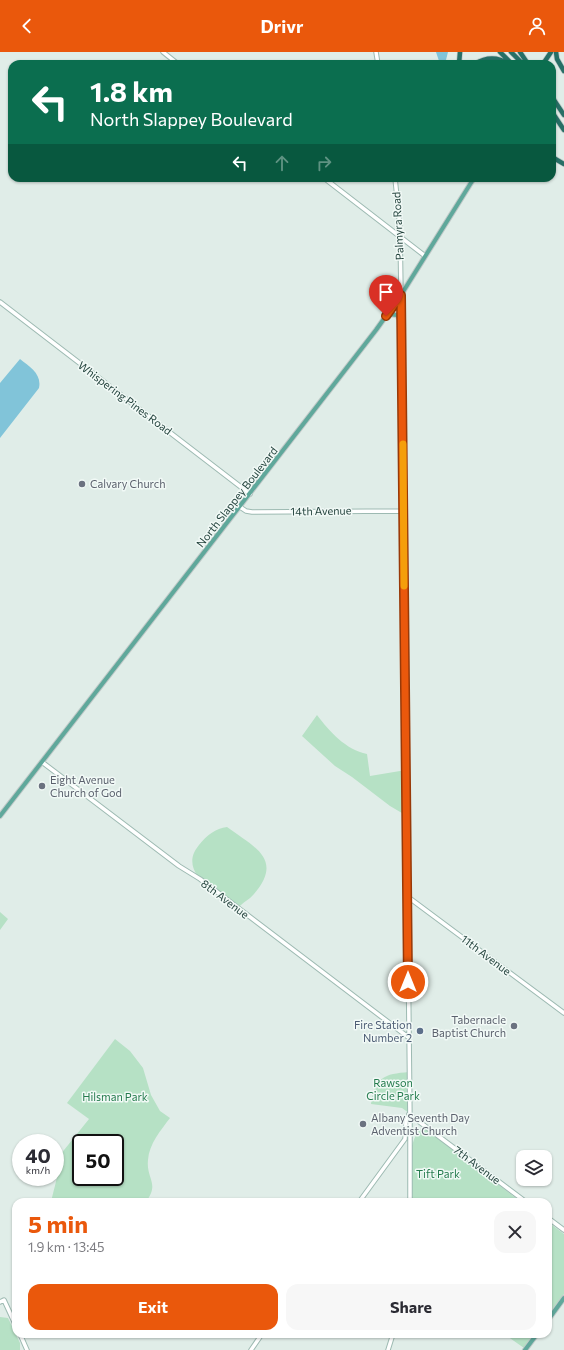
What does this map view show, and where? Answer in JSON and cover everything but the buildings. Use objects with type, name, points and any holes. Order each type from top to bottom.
[{"type":"highway","points":[[500,52],[508,60]]},
{"type":"highway","points":[[511,52],[519,60]]},
{"type":"highway","points":[[556,52],[557,59],[564,71]]},
{"type":"highway","points":[[482,60],[492,58],[498,60]]},
{"type":"highway","points":[[556,104],[564,115]]},
{"type":"highway","points":[[556,118],[564,130]]},
{"type":"main road","name":"North Slappey Boulevard","points":[[0,816],[240,507],[387,314],[401,295],[471,182]]},
{"type":"main road","points":[[387,314],[397,315],[401,321]]},
{"type":"main road","points":[[552,1314],[564,1298]]},
{"type":"main road","points":[[525,1350],[534,1338]]},
{"type":"street","points":[[163,52],[173,60]]},
{"type":"street","points":[[329,182],[425,256]]},
{"type":"street","name":"Palmyra Road","points":[[395,182],[400,236],[401,295],[410,1198]]},
{"type":"street","name":"Whispering Pines Road","points":[[0,302],[250,494]]},
{"type":"street","name":"14th Avenue","points":[[240,507],[252,512],[404,510]]},
{"type":"street","name":"8th Avenue","points":[[42,762],[408,1036]]},
{"type":"street","name":"11th Avenue","points":[[408,897],[564,1013]]},
{"type":"street","name":"Palmyra Road","points":[[362,1198],[405,1139],[406,1121],[409,1114]]},
{"type":"street","name":"7th Avenue","points":[[409,1114],[521,1198]]},
{"type":"street","points":[[552,1221],[564,1230]]},
{"type":"street","points":[[2,1301],[12,1319]]},
{"type":"street","points":[[22,1338],[27,1350]]},
{"type":"street","points":[[251,1350],[259,1338]]},
{"type":"street","points":[[389,1349],[392,1338]]},
{"type":"green space","points":[[317,715],[345,744],[359,752],[367,754],[370,776],[406,770],[407,816],[390,806],[335,766],[302,736]]},
{"type":"green space","points":[[227,827],[255,848],[262,855],[266,863],[266,872],[263,882],[254,894],[238,908],[202,881],[196,873],[193,865],[193,855],[199,845],[215,831]]},
{"type":"green space","points":[[0,912],[8,919],[0,930]]},
{"type":"green space","name":"Hilsman Park","points":[[115,1039],[130,1051],[143,1068],[151,1095],[160,1111],[170,1118],[156,1138],[149,1154],[148,1166],[152,1181],[152,1190],[149,1198],[52,1198],[55,1186],[64,1186],[64,1150],[72,1140],[72,1186],[124,1186],[124,1134],[77,1134],[89,1119],[67,1103]]},
{"type":"green space","name":"Rawson Circle Park","points":[[409,1072],[409,1113],[402,1108],[371,1104],[375,1088],[382,1079],[393,1074]]},
{"type":"green space","name":"Tift Park","points":[[424,1128],[516,1198],[410,1198],[410,1154],[415,1137],[420,1129]]},
{"type":"green space","points":[[552,1225],[564,1234],[564,1294],[552,1310]]},
{"type":"green space","points":[[0,1317],[8,1318],[12,1326],[12,1338],[18,1338],[20,1343],[20,1350],[0,1350]]},
{"type":"green space","points":[[510,1338],[531,1338],[524,1348]]},
{"type":"water","points":[[436,52],[448,52],[446,60],[439,60]]},
{"type":"water","points":[[20,359],[37,375],[39,379],[39,388],[0,438],[0,383]]},
{"type":"slow traffic","points":[[403,444],[404,586]]},
{"type":"place","name":"Calvary Church","points":[[82,484]]},
{"type":"place","name":"Eight Avenue Church of God","points":[[42,786]]},
{"type":"place","name":"Tabernacle Baptist Church","points":[[514,1026]]},
{"type":"place","name":"Fire Station Number 2","points":[[420,1031]]},
{"type":"place","name":"Albany Seventh Day Adventist Church","points":[[363,1124]]},
{"type":"route","points":[[386,316],[401,295],[408,982]]}]
